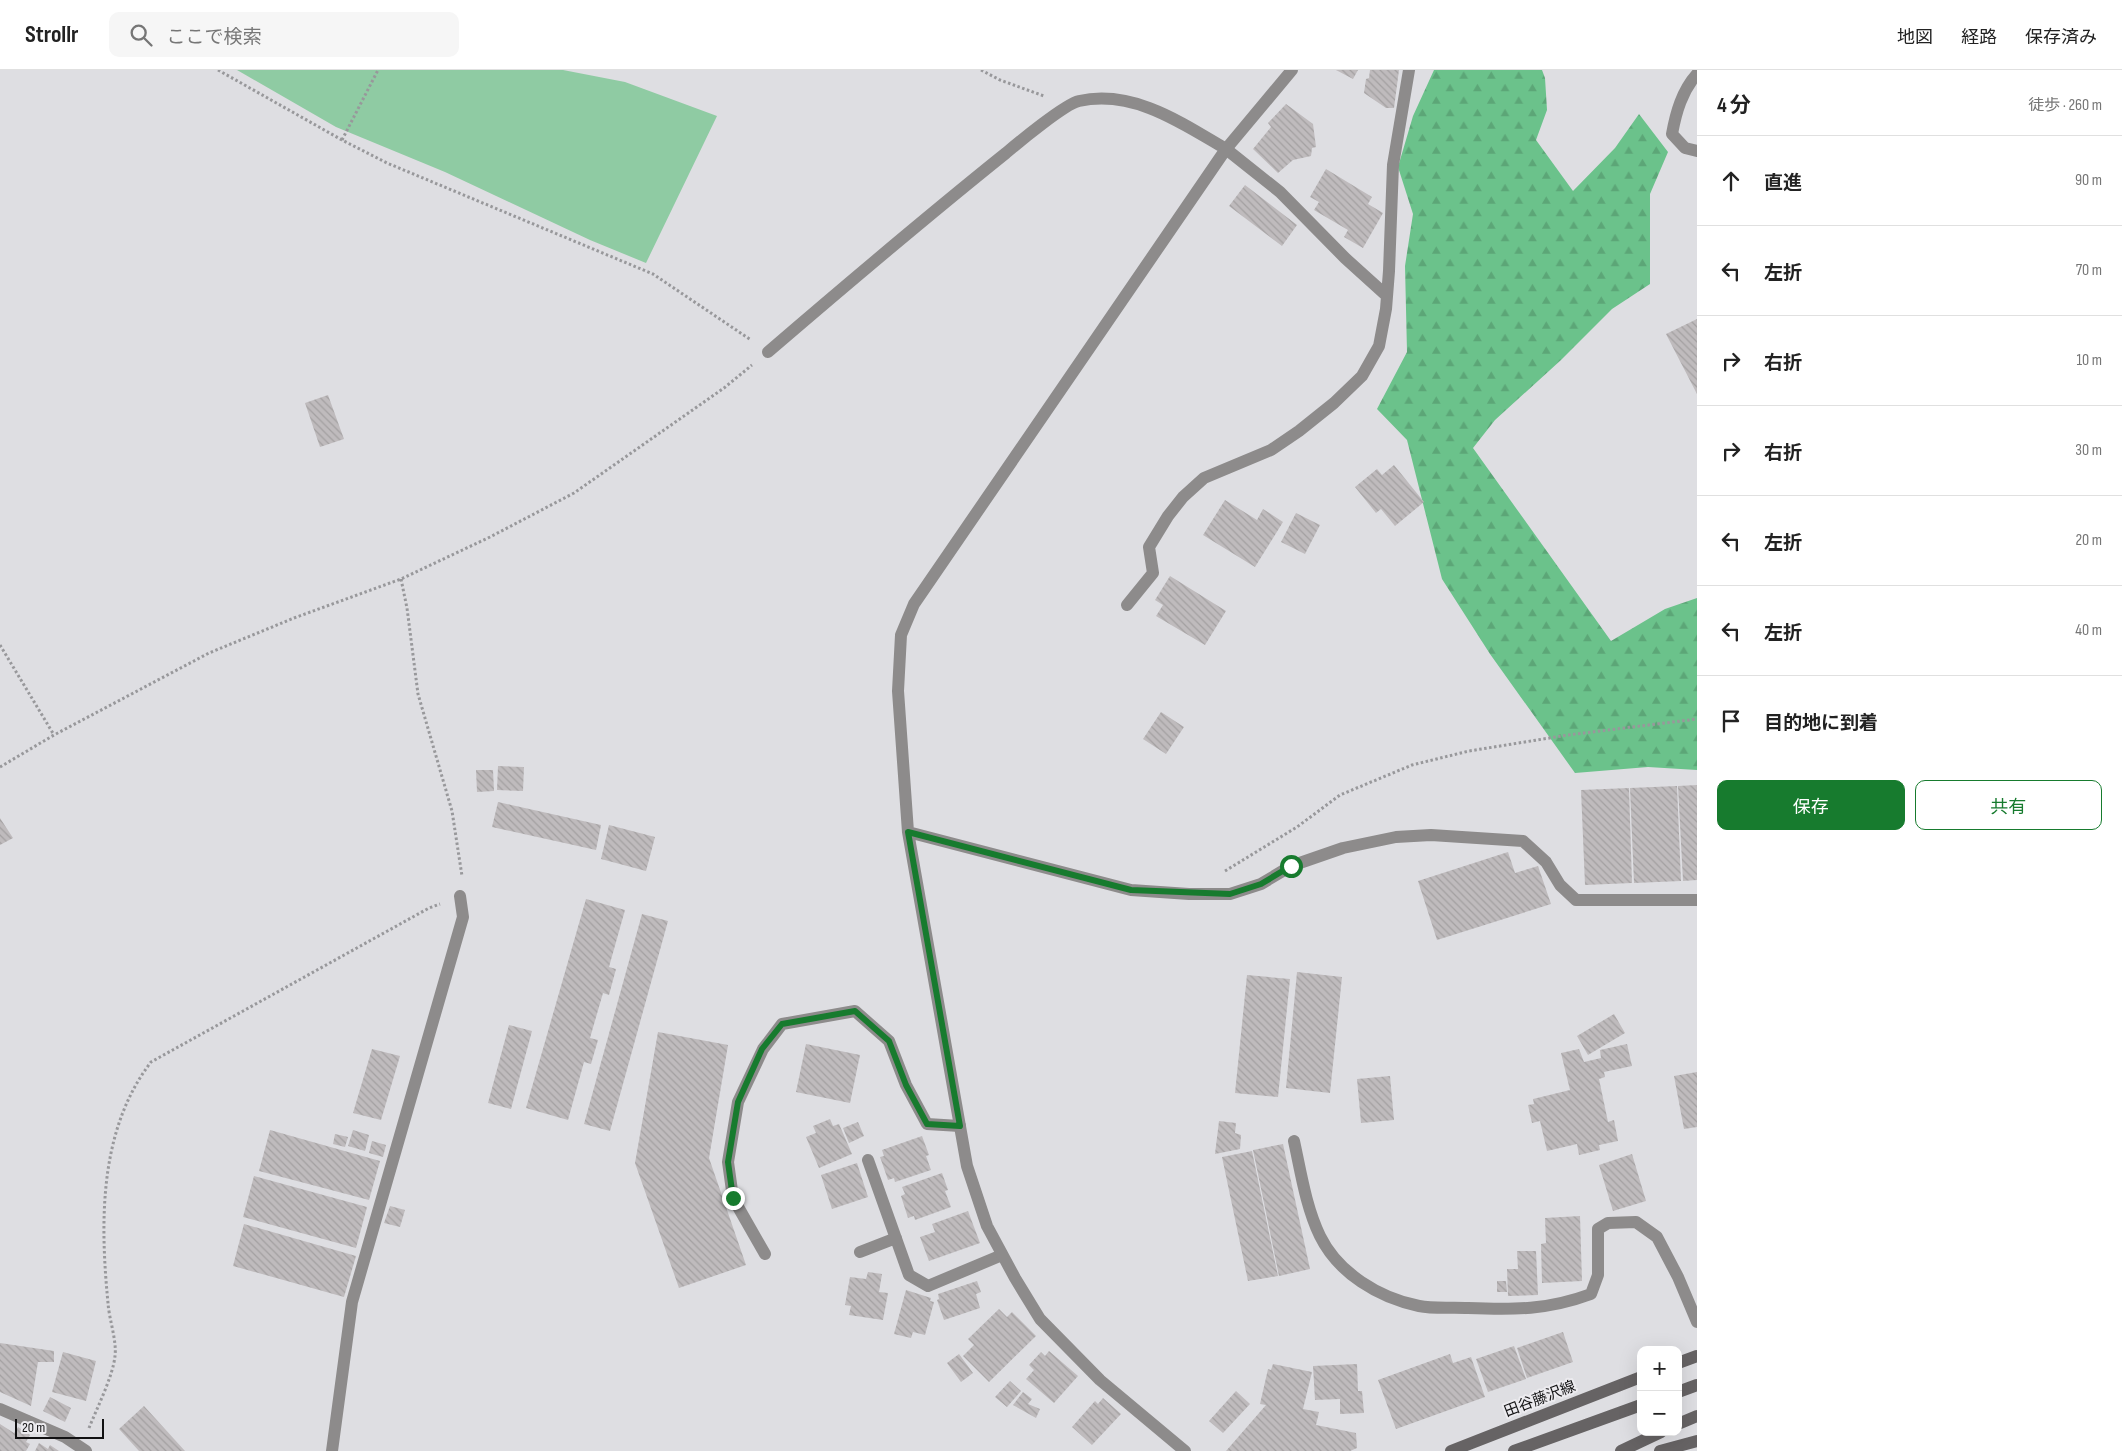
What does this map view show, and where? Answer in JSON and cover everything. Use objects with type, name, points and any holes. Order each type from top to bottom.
[{"type":"main road","points":[[1682,1362],[1697,1356]]},
{"type":"main road","name":"田谷藤沢線","points":[[1451,1451],[1637,1380]]},
{"type":"main road","points":[[1681,1391],[1697,1385]]},
{"type":"main road","points":[[1514,1451],[1637,1406]]},
{"type":"main road","points":[[1682,1422],[1697,1416]]},
{"type":"main road","points":[[1621,1451],[1653,1436]]},
{"type":"main road","points":[[1660,1451],[1697,1441]]},
{"type":"street","points":[[1185,1451],[1100,1380],[1040,1319],[1002,1255],[984,1217],[968,1166],[960,1126],[908,832],[898,691],[900,635],[914,604],[1226,149],[1292,70]]},
{"type":"street","points":[[1127,605],[1153,573],[1149,547],[1168,516],[1183,497],[1204,478],[1271,450],[1299,431],[1334,403],[1362,376],[1379,346],[1387,296],[1393,165],[1409,70]]},
{"type":"street","points":[[1697,74],[1688,84],[1676,112],[1672,134],[1685,148],[1697,151]]},
{"type":"street","points":[[768,352],[899,239],[1036,129],[1077,101],[1101,98],[1137,103],[1175,119],[1226,149],[1280,192],[1345,258],[1387,296]]},
{"type":"street","points":[[908,832],[1131,890],[1230,894],[1261,884],[1291,866],[1343,848],[1396,837],[1431,835],[1478,837],[1523,841],[1546,862],[1560,885],[1576,900],[1697,900]]},
{"type":"street","points":[[332,1451],[352,1302],[463,917],[460,896]]},
{"type":"street","points":[[765,1254],[733,1198],[728,1162],[738,1102],[762,1049],[782,1024],[855,1011],[889,1041],[906,1085],[927,1124],[960,1126]]},
{"type":"street","points":[[1294,1141],[1304,1190],[1320,1237],[1346,1272],[1383,1295],[1420,1306],[1514,1310],[1564,1304],[1591,1294],[1598,1274],[1598,1230],[1608,1223],[1636,1222],[1657,1237],[1678,1277],[1697,1322]]},
{"type":"street","points":[[868,1160],[909,1275],[928,1286],[1002,1255]]},
{"type":"street","points":[[860,1252],[896,1238]]},
{"type":"street","points":[[0,1409],[64,1437],[84,1449]]},
{"type":"path","points":[[0,767],[54,735],[209,653],[294,618],[400,578],[490,537],[574,493],[724,388],[768,352],[653,274],[387,163],[342,140],[218,70]]},
{"type":"path","points":[[342,140],[378,70]]},
{"type":"path","points":[[981,70],[1038,96],[1077,101]]},
{"type":"path","points":[[84,1449],[115,1356],[108,1304],[104,1206],[115,1135],[137,1081],[151,1062],[429,908],[460,896],[463,878],[452,811],[418,694],[408,617],[400,578]]},
{"type":"path","points":[[0,645],[54,735]]},
{"type":"path","points":[[1222,873],[1297,827],[1340,795],[1412,765],[1469,751],[1568,734],[1697,719]]},
{"type":"green space","points":[[237,70],[563,70],[625,82],[717,116],[646,263],[590,240],[445,172],[336,127]]},
{"type":"green space","points":[[1434,70],[1542,70],[1545,78],[1547,110],[1536,140],[1573,191],[1615,148],[1639,114],[1668,152],[1650,194],[1650,284],[1612,309],[1561,360],[1495,420],[1473,448],[1611,641],[1665,609],[1697,598],[1697,770],[1648,767],[1575,773],[1490,654],[1442,579],[1407,440],[1377,409],[1407,352],[1405,266],[1413,214],[1398,167],[1413,116]]},
{"type":"building","points":[[1336,70],[1358,70],[1353,79]]},
{"type":"building","points":[[1370,70],[1399,70],[1394,108],[1386,108],[1364,93],[1366,79],[1369,78]]},
{"type":"building","points":[[1286,104],[1313,124],[1316,147],[1312,148],[1311,156],[1293,160],[1278,173],[1253,149],[1271,127],[1268,123]]},
{"type":"building","points":[[1326,169],[1372,197],[1368,204],[1383,213],[1363,248],[1344,237],[1348,230],[1314,210],[1319,202],[1310,197]]},
{"type":"building","points":[[1245,185],[1297,225],[1282,246],[1229,206]]},
{"type":"building","points":[[1697,319],[1697,394],[1666,334]]},
{"type":"building","points":[[328,395],[344,439],[320,447],[305,403]]},
{"type":"building","points":[[1394,465],[1424,502],[1395,526],[1381,509],[1376,513],[1355,487],[1377,469],[1382,475]]},
{"type":"building","points":[[1225,500],[1257,520],[1263,509],[1283,522],[1255,567],[1203,535]]},
{"type":"building","points":[[1296,513],[1320,525],[1305,554],[1281,542]]},
{"type":"building","points":[[1170,576],[1226,611],[1205,645],[1156,616],[1163,605],[1155,600]]},
{"type":"building","points":[[1161,712],[1184,727],[1166,754],[1143,739]]},
{"type":"building","points":[[498,766],[524,767],[523,791],[497,790]]},
{"type":"building","points":[[476,770],[493,770],[494,791],[477,792]]},
{"type":"building","points":[[1697,785],[1697,880],[1683,881],[1678,786]]},
{"type":"building","points":[[1677,786],[1681,881],[1634,883],[1630,788]]},
{"type":"building","points":[[1629,788],[1632,883],[1585,885],[1581,790]]},
{"type":"building","points":[[498,802],[601,825],[596,850],[492,827]]},
{"type":"building","points":[[0,818],[13,838],[0,845]]},
{"type":"building","points":[[609,825],[655,837],[646,871],[601,859]]},
{"type":"building","points":[[1508,852],[1515,873],[1538,866],[1551,904],[1437,940],[1418,881]]},
{"type":"building","points":[[586,899],[625,910],[609,967],[616,969],[609,995],[603,993],[590,1038],[598,1040],[591,1064],[584,1062],[568,1120],[526,1108]]},
{"type":"building","points":[[642,914],[668,921],[610,1131],[584,1124]]},
{"type":"building","points":[[1297,972],[1342,977],[1330,1093],[1286,1088]]},
{"type":"building","points":[[1247,975],[1290,979],[1278,1097],[1235,1093]]},
{"type":"building","points":[[1614,1014],[1625,1033],[1588,1055],[1577,1036]]},
{"type":"building","points":[[509,1025],[532,1031],[511,1109],[488,1103]]},
{"type":"building","points":[[658,1032],[728,1045],[709,1158],[746,1265],[679,1288],[635,1163]]},
{"type":"building","points":[[806,1044],[860,1055],[850,1103],[796,1092]]},
{"type":"building","points":[[1627,1044],[1632,1066],[1604,1072],[1605,1077],[1599,1079],[1608,1122],[1614,1120],[1618,1141],[1599,1145],[1600,1150],[1579,1155],[1577,1144],[1547,1151],[1540,1121],[1532,1123],[1528,1105],[1534,1104],[1533,1099],[1570,1090],[1561,1053],[1579,1049],[1584,1062],[1601,1058],[1600,1050]]},
{"type":"building","points":[[372,1049],[400,1056],[381,1120],[353,1113]]},
{"type":"building","points":[[1697,1072],[1697,1127],[1684,1129],[1674,1076]]},
{"type":"building","points":[[1390,1076],[1394,1120],[1361,1123],[1357,1079]]},
{"type":"building","points":[[830,1119],[833,1126],[839,1124],[852,1154],[819,1168],[806,1137],[816,1133],[813,1126]]},
{"type":"building","points":[[1219,1121],[1236,1123],[1235,1133],[1241,1135],[1240,1149],[1215,1154]]},
{"type":"building","points":[[858,1122],[864,1136],[849,1143],[843,1128]]},
{"type":"building","points":[[270,1130],[380,1161],[369,1200],[259,1171]]},
{"type":"building","points":[[353,1130],[369,1135],[365,1151],[348,1146]]},
{"type":"building","points":[[335,1134],[348,1137],[345,1147],[333,1144]]},
{"type":"building","points":[[922,1136],[929,1155],[926,1156],[931,1170],[895,1182],[894,1178],[888,1180],[880,1157],[884,1156],[882,1150]]},
{"type":"building","points":[[372,1141],[386,1145],[383,1157],[369,1153]]},
{"type":"building","points":[[1283,1144],[1310,1269],[1279,1276],[1253,1150]]},
{"type":"building","points":[[1252,1151],[1278,1276],[1248,1281],[1222,1157]]},
{"type":"building","points":[[1632,1154],[1646,1201],[1613,1211],[1599,1165]]},
{"type":"building","points":[[857,1163],[868,1197],[832,1209],[821,1175]]},
{"type":"building","points":[[942,1173],[948,1190],[945,1191],[951,1207],[915,1220],[914,1216],[908,1218],[901,1196],[905,1194],[902,1187]]},
{"type":"building","points":[[254,1176],[367,1207],[356,1248],[243,1217]]},
{"type":"building","points":[[390,1206],[405,1210],[400,1227],[384,1223]]},
{"type":"building","points":[[968,1211],[980,1243],[929,1261],[920,1237],[935,1232],[932,1224]]},
{"type":"building","points":[[1580,1216],[1582,1281],[1542,1283],[1541,1244],[1546,1243],[1545,1218]]},
{"type":"building","points":[[244,1224],[356,1256],[344,1297],[233,1266]]},
{"type":"building","points":[[1517,1251],[1536,1251],[1538,1295],[1508,1296],[1507,1269],[1518,1269]]},
{"type":"building","points":[[868,1272],[882,1274],[879,1292],[888,1293],[883,1320],[849,1315],[851,1306],[845,1305],[850,1277],[866,1279]]},
{"type":"building","points":[[977,1281],[981,1292],[976,1294],[980,1308],[944,1320],[937,1300],[939,1299],[938,1294]]},
{"type":"building","points":[[1497,1281],[1506,1281],[1507,1292],[1497,1292]]},
{"type":"building","points":[[906,1290],[931,1298],[930,1301],[934,1302],[925,1335],[913,1332],[911,1338],[894,1334]]},
{"type":"building","points":[[999,1309],[1007,1317],[1012,1312],[1036,1336],[989,1382],[963,1356],[974,1345],[968,1339]]},
{"type":"building","points":[[1563,1332],[1573,1362],[1527,1378],[1517,1348]]},
{"type":"building","points":[[0,1343],[54,1351],[54,1362],[38,1362],[31,1406],[0,1392]]},
{"type":"building","points":[[1514,1346],[1526,1379],[1488,1392],[1476,1359]]},
{"type":"building","points":[[1049,1351],[1078,1376],[1054,1403],[1026,1379],[1034,1370],[1029,1365],[1041,1352],[1045,1356]]},
{"type":"building","points":[[63,1352],[96,1361],[86,1401],[52,1392]]},
{"type":"building","points":[[959,1354],[973,1373],[961,1382],[947,1363]]},
{"type":"building","points":[[1450,1354],[1453,1363],[1471,1357],[1485,1397],[1396,1429],[1378,1380]]},
{"type":"building","points":[[1273,1364],[1312,1372],[1303,1409],[1319,1412],[1316,1425],[1356,1433],[1357,1448],[1350,1451],[1226,1451],[1266,1405],[1260,1404],[1268,1369],[1271,1370]]},
{"type":"building","points":[[1357,1364],[1358,1391],[1362,1391],[1364,1413],[1340,1414],[1340,1399],[1315,1400],[1313,1366]]},
{"type":"building","points":[[1010,1381],[1021,1391],[1007,1407],[995,1397]]},
{"type":"building","points":[[1236,1391],[1250,1404],[1223,1433],[1209,1421]]},
{"type":"building","points":[[1023,1392],[1032,1399],[1028,1404],[1040,1409],[1036,1418],[1013,1405]]},
{"type":"building","points":[[50,1397],[71,1408],[65,1422],[43,1411]]},
{"type":"building","points":[[1103,1398],[1121,1414],[1092,1445],[1072,1427],[1095,1401],[1098,1404]]},
{"type":"building","points":[[144,1406],[185,1451],[139,1451],[119,1429]]},
{"type":"building","points":[[0,1424],[14,1433],[18,1427],[30,1435],[26,1442],[30,1444],[26,1451],[0,1451]]},
{"type":"building","points":[[39,1443],[48,1449],[50,1445],[59,1451],[35,1451]]},
{"type":"route","points":[[733,1198],[728,1162],[738,1102],[762,1049],[782,1024],[855,1011],[889,1041],[906,1085],[927,1124],[960,1126],[908,832],[1131,890],[1189,894],[1230,894],[1261,884],[1291,866]]}]
